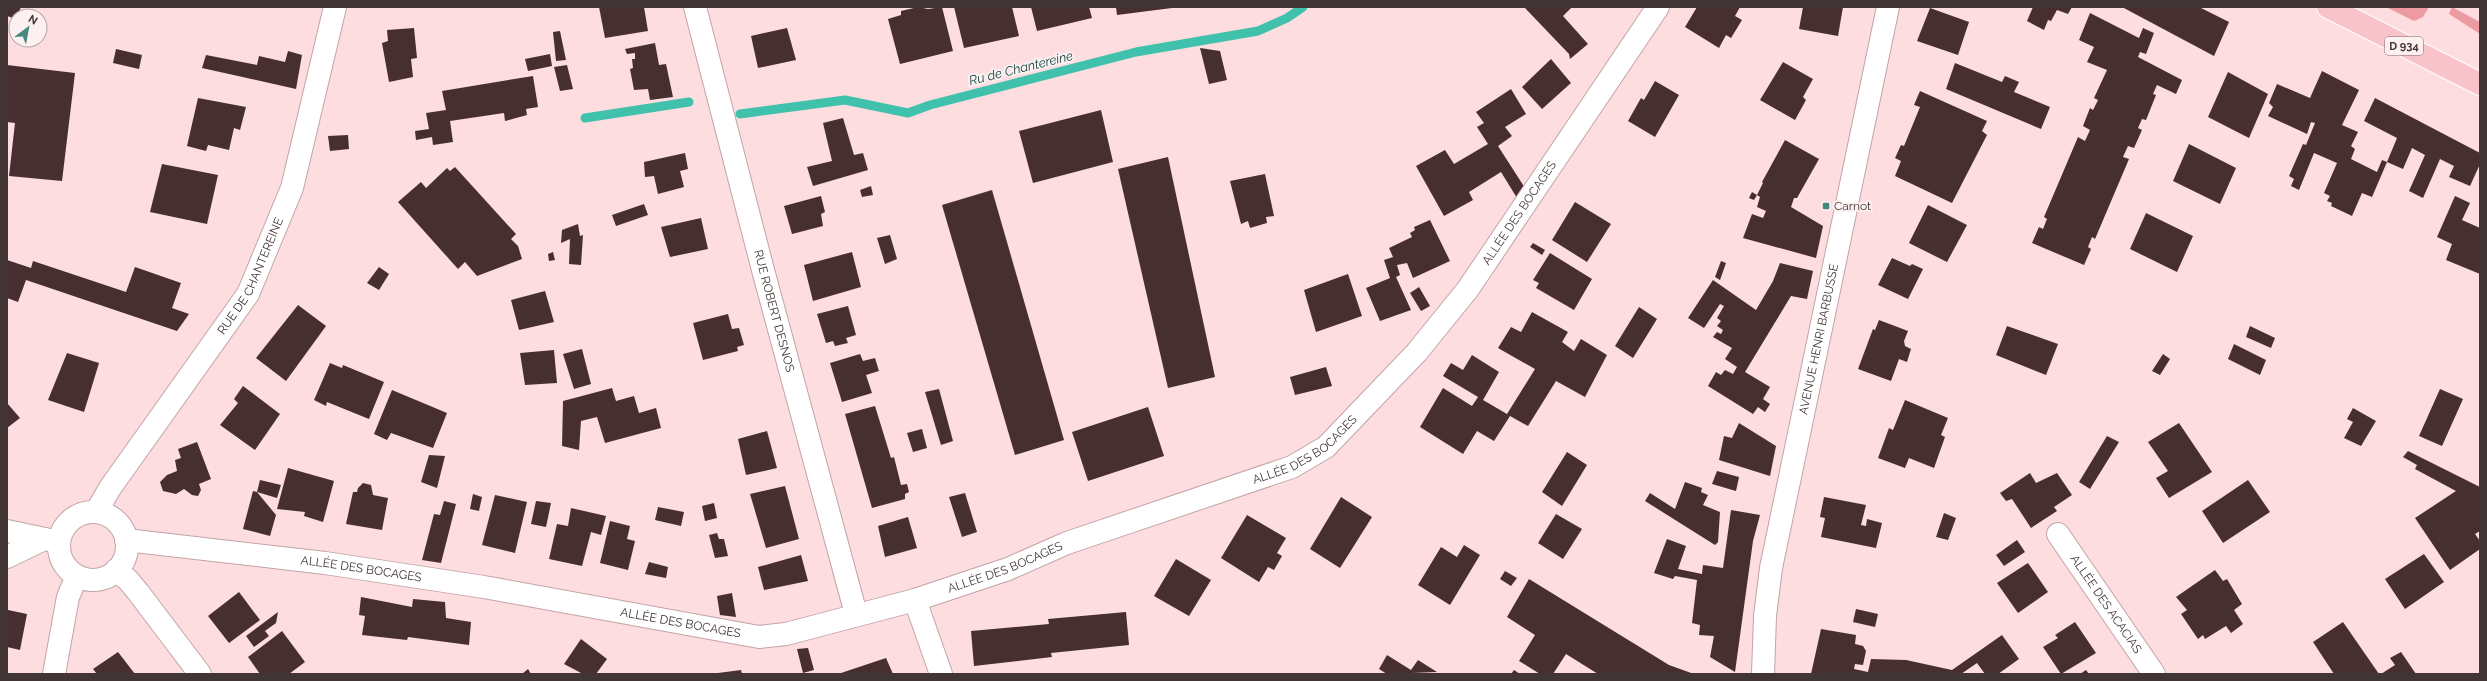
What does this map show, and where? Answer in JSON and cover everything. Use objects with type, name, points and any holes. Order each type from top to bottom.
[{"type":"main road","name":"D 934","points":[[2328,7],[2480,84]]},
{"type":"street","name":"RUE DE CHANTEREINE","points":[[96,512],[110,488],[248,294],[292,188],[335,7]]},
{"type":"street","name":"RUE ROBERT DESNOS","points":[[695,7],[763,270],[856,614]]},
{"type":"street","name":"ALLÉE DES BOCAGES","points":[[126,540],[325,563],[484,587],[759,637],[786,634],[856,614],[915,600],[1008,568],[1067,544],[1292,467],[1326,447],[1417,352],[1468,289],[1658,7]]},
{"type":"street","name":"AVENUE HENRI BARBUSSE","points":[[1763,674],[1765,616],[1771,568],[1888,7]]},
{"type":"street","points":[[7,557],[51,540],[76,516],[96,512],[104,514],[118,524],[126,540],[125,556],[116,570],[107,577],[98,579],[77,576],[62,562],[51,540]]},
{"type":"street","points":[[7,531],[51,540]]},
{"type":"street","name":"ALLÉE DES ACACIAS","points":[[2058,534],[2154,674]]},
{"type":"street","points":[[116,570],[128,580],[200,674]]},
{"type":"street","points":[[54,674],[68,598],[77,576]]},
{"type":"street","points":[[915,600],[941,674]]},
{"type":"shaded area","points":[[2386,7],[2429,7],[2423,17],[2414,21]]},
{"type":"shaded area","points":[[2452,7],[2480,22],[2480,34],[2449,14]]},
{"type":"building","points":[[7,7],[21,7],[8,8],[7,16]]},
{"type":"building","points":[[599,7],[644,7],[648,31],[605,38]]},
{"type":"building","points":[[918,7],[928,9],[942,7],[953,51],[900,64],[888,19],[901,15],[901,11]]},
{"type":"building","points":[[954,7],[1012,7],[1019,36],[964,48]]},
{"type":"building","points":[[1031,7],[1089,7],[1092,18],[1037,31]]},
{"type":"building","points":[[1116,7],[1172,7],[1172,8],[1117,15]]},
{"type":"building","points":[[1572,7],[1563,16],[1588,44],[1570,59],[1569,54],[1525,8]]},
{"type":"building","points":[[1697,7],[1740,7],[1735,16],[1742,20],[1731,38],[1726,35],[1719,48],[1685,27]]},
{"type":"building","points":[[1803,7],[1843,7],[1838,36],[1799,29]]},
{"type":"building","points":[[2033,7],[2072,7],[2068,14],[2057,10],[2051,21],[2048,20],[2044,30],[2027,21]]},
{"type":"building","points":[[2122,7],[2199,7],[2229,22],[2214,56]]},
{"type":"building","points":[[1930,8],[1969,22],[1958,55],[1917,41]]},
{"type":"building","points":[[2090,13],[2139,38],[2143,28],[2154,33],[2146,54],[2140,52],[2138,57],[2182,80],[2176,94],[2157,85],[2153,94],[2156,95],[2146,120],[2142,119],[2138,128],[2142,130],[2134,148],[2128,146],[2123,157],[2129,159],[2095,239],[2092,237],[2088,247],[2091,249],[2084,265],[2032,243],[2039,227],[2043,229],[2047,219],[2044,217],[2078,137],[2085,141],[2090,130],[2083,126],[2090,108],[2093,110],[2098,100],[2094,98],[2107,70],[2087,62],[2094,47],[2079,40]]},
{"type":"building","points":[[414,28],[417,58],[411,59],[413,77],[389,82],[382,43],[388,41],[387,30]]},
{"type":"building","points":[[787,28],[796,60],[758,68],[751,36]]},
{"type":"building","points":[[560,31],[566,60],[556,61],[553,32]]},
{"type":"building","points":[[655,43],[659,65],[666,64],[673,97],[650,100],[648,89],[634,90],[630,69],[633,68],[632,59],[635,59],[635,53],[627,54],[625,49]]},
{"type":"building","points":[[1200,48],[1220,51],[1227,80],[1209,84]]},
{"type":"building","points":[[116,49],[142,55],[139,69],[113,63]]},
{"type":"building","points":[[288,51],[302,55],[296,89],[202,68],[206,55],[257,65],[259,56],[285,62]]},
{"type":"building","points":[[550,54],[552,66],[528,71],[525,59]]},
{"type":"building","points":[[1551,59],[1571,83],[1542,109],[1522,87]]},
{"type":"building","points":[[1783,62],[1813,79],[1803,97],[1806,100],[1795,120],[1760,100]]},
{"type":"building","points":[[1955,63],[2002,82],[2005,76],[2019,82],[2014,92],[2050,107],[2041,129],[1946,89]]},
{"type":"building","points":[[7,65],[75,73],[62,181],[9,176],[15,123],[7,122]]},
{"type":"building","points":[[567,65],[573,89],[560,91],[554,67]]},
{"type":"building","points":[[2322,71],[2359,90],[2342,125],[2358,132],[2351,146],[2355,149],[2351,159],[2377,172],[2382,160],[2387,162],[2372,197],[2362,193],[2352,216],[2331,206],[2332,203],[2327,201],[2330,196],[2324,193],[2337,163],[2314,153],[2299,190],[2291,186],[2294,179],[2289,176],[2303,144],[2306,145],[2315,123],[2311,122],[2307,134],[2268,116],[2273,107],[2269,103],[2277,84],[2310,98]]},
{"type":"building","points":[[2228,72],[2268,94],[2249,138],[2208,117]]},
{"type":"building","points":[[533,76],[538,107],[526,109],[527,115],[505,121],[504,113],[450,121],[453,142],[433,145],[432,137],[416,140],[415,131],[429,129],[426,113],[446,110],[442,91]]},
{"type":"building","points":[[1655,81],[1679,95],[1655,137],[1628,121],[1641,98],[1644,100]]},
{"type":"building","points":[[1511,89],[1526,114],[1505,127],[1512,136],[1498,146],[1525,188],[1517,198],[1501,172],[1469,192],[1473,200],[1444,216],[1416,166],[1445,150],[1454,164],[1488,144],[1477,127],[1484,123],[1476,112]]},
{"type":"building","points":[[1920,91],[1987,121],[1982,131],[1987,135],[1952,203],[1895,176],[1901,161],[1895,158],[1901,145],[1904,146],[1920,107],[1914,105]]},
{"type":"building","points":[[198,98],[246,107],[240,130],[234,128],[229,150],[208,145],[206,151],[187,146]]},
{"type":"building","points":[[2375,98],[2480,153],[2480,164],[2470,186],[2449,177],[2454,166],[2440,159],[2423,198],[2409,191],[2425,155],[2412,148],[2403,169],[2387,162],[2397,138],[2364,121]]},
{"type":"building","points":[[1101,110],[1113,162],[1033,183],[1019,131]]},
{"type":"building","points":[[843,118],[854,155],[863,153],[868,170],[813,186],[807,167],[832,161],[823,123]]},
{"type":"building","points":[[348,135],[349,149],[330,151],[328,136]]},
{"type":"building","points":[[1785,140],[1819,159],[1797,198],[1794,198],[1791,207],[1823,226],[1816,258],[1743,238],[1752,214],[1763,218],[1766,211],[1757,207],[1760,197],[1757,195],[1763,183],[1762,182]]},
{"type":"building","points":[[2189,144],[2236,168],[2220,204],[2173,181]]},
{"type":"building","points":[[685,153],[688,169],[680,171],[684,187],[658,194],[654,176],[645,177],[644,162]]},
{"type":"building","points":[[1168,157],[1215,377],[1168,388],[1118,169]]},
{"type":"building","points":[[162,164],[218,175],[207,224],[150,212]]},
{"type":"building","points":[[455,167],[516,234],[511,239],[518,246],[522,259],[477,276],[465,262],[458,269],[398,202],[421,182],[426,188],[447,168],[450,171]]},
{"type":"building","points":[[1265,174],[1274,216],[1266,217],[1267,223],[1250,228],[1248,221],[1241,224],[1230,181]]},
{"type":"building","points":[[871,186],[873,195],[862,197],[860,190]]},
{"type":"building","points":[[992,190],[1064,440],[1015,455],[942,205]]},
{"type":"building","points":[[1752,192],[1757,195],[1754,200],[1749,198]]},
{"type":"building","points":[[821,196],[825,212],[821,214],[823,226],[792,234],[784,206]]},
{"type":"building","points":[[2455,196],[2470,203],[2462,220],[2480,228],[2480,274],[2446,260],[2452,244],[2437,237]]},
{"type":"building","points":[[1575,202],[1611,224],[1587,262],[1552,240]]},
{"type":"building","points":[[644,204],[648,215],[616,226],[612,215]]},
{"type":"building","points":[[1928,205],[1967,225],[1947,262],[1909,243]]},
{"type":"building","points":[[2146,213],[2193,236],[2177,272],[2130,249]]},
{"type":"building","points":[[701,218],[708,249],[670,257],[661,227]]},
{"type":"building","points":[[1430,220],[1450,261],[1413,278],[1407,263],[1397,265],[1400,275],[1396,277],[1411,310],[1380,321],[1366,288],[1390,278],[1384,260],[1393,257],[1389,248],[1412,237],[1410,233],[1415,230],[1414,227]]},
{"type":"building","points":[[578,224],[580,236],[583,235],[581,265],[569,264],[570,239],[561,243],[562,230]]},
{"type":"building","points":[[890,235],[897,259],[885,264],[877,238]]},
{"type":"building","points":[[1533,243],[1545,250],[1542,255],[1530,247]]},
{"type":"building","points":[[553,252],[555,260],[549,261],[548,254]]},
{"type":"building","points":[[852,252],[861,287],[813,301],[804,265]]},
{"type":"building","points":[[1550,253],[1592,279],[1574,310],[1536,288],[1539,283],[1533,280]]},
{"type":"building","points":[[1892,258],[1910,266],[1912,264],[1923,269],[1908,299],[1878,285]]},
{"type":"building","points":[[7,260],[31,268],[33,261],[126,292],[135,267],[181,283],[172,308],[189,314],[177,331],[26,280],[18,302],[7,298]]},
{"type":"building","points":[[1721,261],[1726,263],[1720,280],[1715,277]]},
{"type":"building","points":[[1780,263],[1813,271],[1807,299],[1791,296],[1745,372],[1770,387],[1763,399],[1770,404],[1765,412],[1758,407],[1753,414],[1708,386],[1716,372],[1721,375],[1725,370],[1733,374],[1737,367],[1725,359],[1732,348],[1713,337],[1717,332],[1721,334],[1723,330],[1717,326],[1721,321],[1717,318],[1724,306],[1720,304],[1704,328],[1688,318],[1713,280],[1756,310],[1773,281]]},
{"type":"building","points":[[379,267],[389,274],[379,290],[367,283]]},
{"type":"building","points":[[1348,274],[1362,316],[1316,332],[1304,290]]},
{"type":"building","points":[[1419,287],[1430,306],[1421,311],[1410,293]]},
{"type":"building","points":[[545,291],[554,322],[519,330],[511,300]]},
{"type":"building","points":[[298,305],[326,326],[286,381],[256,358]]},
{"type":"building","points":[[848,306],[856,335],[846,338],[848,343],[835,346],[833,341],[826,343],[817,314]]},
{"type":"building","points":[[1639,307],[1657,319],[1633,358],[1615,346]]},
{"type":"building","points":[[1532,312],[1568,332],[1562,342],[1574,351],[1581,339],[1607,355],[1585,397],[1556,381],[1528,426],[1510,416],[1494,441],[1477,431],[1463,454],[1420,427],[1443,388],[1472,406],[1478,397],[1443,376],[1451,363],[1463,370],[1472,355],[1499,372],[1483,400],[1507,414],[1535,369],[1498,348],[1511,327],[1521,332]]},
{"type":"building","points":[[728,314],[732,329],[739,328],[744,345],[737,347],[738,351],[703,360],[693,323]]},
{"type":"building","points":[[1879,320],[1908,331],[1904,341],[1905,346],[1911,349],[1907,362],[1899,359],[1891,381],[1858,369],[1873,329],[1875,330]]},
{"type":"building","points":[[2007,326],[2058,344],[2046,375],[1996,355]]},
{"type":"building","points":[[2250,326],[2275,338],[2271,348],[2246,337]]},
{"type":"building","points":[[2234,344],[2266,360],[2260,375],[2228,359]]},
{"type":"building","points":[[582,349],[591,384],[574,389],[563,354]]},
{"type":"building","points":[[554,350],[557,383],[525,385],[520,353]]},
{"type":"building","points":[[67,353],[99,363],[84,412],[48,400]]},
{"type":"building","points":[[860,354],[863,361],[875,358],[879,371],[866,375],[872,393],[842,402],[830,363]]},
{"type":"building","points":[[2163,354],[2170,359],[2160,375],[2152,371]]},
{"type":"building","points":[[330,363],[342,368],[343,365],[384,382],[369,419],[327,402],[326,406],[314,400]]},
{"type":"building","points":[[1326,367],[1332,386],[1295,395],[1290,377]]},
{"type":"building","points":[[243,386],[280,414],[255,450],[220,425],[238,403],[234,399]]},
{"type":"building","points":[[612,388],[616,401],[634,396],[639,413],[656,408],[661,428],[605,443],[597,417],[581,421],[579,450],[562,446],[563,401]]},
{"type":"building","points":[[939,389],[953,441],[941,445],[925,392]]},
{"type":"building","points":[[2440,389],[2463,399],[2442,446],[2419,436]]},
{"type":"building","points":[[392,390],[447,413],[433,448],[391,433],[387,440],[374,434]]},
{"type":"building","points":[[1905,400],[1948,418],[1941,435],[1945,437],[1934,468],[1909,458],[1905,468],[1878,458],[1889,428],[1893,430]]},
{"type":"building","points":[[7,403],[20,418],[7,428]]},
{"type":"building","points":[[875,406],[891,458],[894,457],[901,485],[907,484],[909,492],[905,494],[905,499],[872,508],[845,414]]},
{"type":"building","points":[[1148,407],[1164,456],[1088,481],[1072,432]]},
{"type":"building","points":[[2353,408],[2376,421],[2361,446],[2344,438],[2353,422],[2347,419]]},
{"type":"building","points":[[1739,423],[1776,446],[1770,476],[1719,460],[1724,436],[1732,438]]},
{"type":"building","points":[[2179,423],[2212,472],[2169,498],[2156,478],[2168,471],[2148,442]]},
{"type":"building","points":[[922,429],[927,448],[913,452],[907,433]]},
{"type":"building","points":[[767,431],[777,468],[746,475],[738,439]]},
{"type":"building","points":[[2107,436],[2119,442],[2090,489],[2079,482]]},
{"type":"building","points":[[197,442],[211,479],[199,484],[201,490],[198,496],[192,495],[184,489],[176,494],[163,491],[160,482],[167,475],[177,471],[175,460],[181,458],[178,449]]},
{"type":"building","points":[[2408,451],[2480,487],[2480,531],[2475,534],[2480,541],[2480,549],[2450,570],[2415,518],[2456,491],[2415,469],[2417,465],[2403,457]]},
{"type":"building","points":[[1567,452],[1587,465],[1562,506],[1542,492]]},
{"type":"building","points":[[429,455],[445,456],[437,488],[421,482]]},
{"type":"building","points":[[288,468],[334,481],[323,522],[304,516],[305,512],[277,509]]},
{"type":"building","points":[[1717,471],[1739,477],[1736,491],[1712,484]]},
{"type":"building","points":[[2030,473],[2036,483],[2057,473],[2072,495],[2054,507],[2057,511],[2031,528],[2012,499],[2006,501],[2000,493]]},
{"type":"building","points":[[260,480],[281,485],[277,498],[257,492]]},
{"type":"building","points":[[2248,480],[2270,512],[2223,543],[2202,511]]},
{"type":"building","points":[[1685,482],[1702,488],[1701,492],[1708,495],[1703,505],[1720,512],[1718,542],[1715,545],[1645,501],[1650,493],[1675,509]]},
{"type":"building","points":[[363,483],[371,485],[373,495],[388,498],[382,530],[346,524],[353,492],[357,492],[358,488]]},
{"type":"building","points":[[785,486],[799,539],[766,548],[750,494]]},
{"type":"building","points":[[253,491],[257,492],[276,515],[270,536],[243,529]]},
{"type":"building","points":[[965,493],[977,532],[962,537],[949,497]]},
{"type":"building","points":[[473,494],[482,497],[479,511],[470,509]]},
{"type":"building","points":[[495,495],[527,502],[515,553],[482,545]]},
{"type":"building","points":[[1341,497],[1372,517],[1340,568],[1310,549]]},
{"type":"building","points":[[1824,497],[1866,505],[1861,525],[1866,526],[1867,519],[1882,523],[1876,548],[1821,537],[1825,518],[1820,517]]},
{"type":"building","points":[[444,501],[456,504],[441,563],[422,560],[434,514],[440,515]]},
{"type":"building","points":[[536,501],[551,503],[546,527],[531,524]]},
{"type":"building","points":[[714,503],[717,518],[705,521],[702,506]]},
{"type":"building","points":[[658,507],[684,512],[681,526],[655,520]]},
{"type":"building","points":[[571,508],[606,516],[601,535],[591,532],[582,566],[549,559],[557,524],[568,526]]},
{"type":"building","points":[[1731,510],[1760,515],[1753,541],[1735,672],[1710,657],[1714,636],[1699,635],[1700,625],[1692,623],[1697,580],[1675,576],[1673,579],[1654,573],[1667,539],[1686,546],[1678,569],[1702,574],[1703,565],[1723,568]]},
{"type":"building","points":[[1944,513],[1956,518],[1948,540],[1936,537]]},
{"type":"building","points":[[1556,514],[1582,529],[1563,559],[1538,543]]},
{"type":"building","points":[[1247,515],[1286,538],[1277,553],[1282,556],[1274,570],[1268,567],[1259,582],[1221,558]]},
{"type":"building","points":[[908,517],[917,548],[885,557],[878,526]]},
{"type":"building","points":[[610,521],[630,526],[627,539],[635,541],[628,570],[600,563]]},
{"type":"building","points":[[717,533],[719,539],[724,539],[728,556],[715,558],[709,535]]},
{"type":"building","points":[[2017,540],[2025,552],[2004,566],[1996,555]]},
{"type":"building","points":[[1464,545],[1480,555],[1450,605],[1418,585],[1441,547],[1457,557]]},
{"type":"building","points":[[2424,554],[2444,582],[2405,609],[2385,579]]},
{"type":"building","points":[[801,555],[808,581],[764,590],[758,567]]},
{"type":"building","points":[[1176,559],[1211,580],[1189,616],[1154,596]]},
{"type":"building","points":[[649,562],[668,567],[666,578],[645,574]]},
{"type":"building","points":[[2028,563],[2048,592],[2018,613],[1997,583]]},
{"type":"building","points":[[2215,570],[2223,581],[2227,579],[2242,604],[2234,610],[2243,624],[2231,633],[2226,626],[2205,639],[2203,635],[2198,639],[2181,614],[2187,610],[2176,597]]},
{"type":"building","points":[[1505,571],[1517,578],[1511,586],[1500,579]]},
{"type":"building","points":[[1529,579],[1669,665],[1694,674],[1598,674],[1566,654],[1553,674],[1540,674],[1519,661],[1535,635],[1507,617]]},
{"type":"building","points":[[239,592],[260,620],[229,643],[208,616]]},
{"type":"building","points":[[732,593],[736,617],[720,615],[717,596]]},
{"type":"building","points":[[361,597],[412,607],[413,599],[445,602],[446,618],[471,622],[469,645],[408,637],[407,640],[362,635],[365,616],[359,615]]},
{"type":"building","points":[[1856,609],[1878,614],[1875,627],[1853,622]]},
{"type":"building","points":[[8,610],[27,614],[20,650],[7,647]]},
{"type":"building","points":[[278,612],[276,623],[265,631],[269,636],[254,647],[246,636]]},
{"type":"building","points":[[1126,612],[1129,645],[1051,653],[1052,657],[974,666],[971,631],[1049,624],[1048,619]]},
{"type":"building","points":[[2075,622],[2096,653],[2061,674],[2043,647],[2058,638],[2055,635]]},
{"type":"building","points":[[2343,622],[2379,674],[2334,674],[2313,642]]},
{"type":"building","points":[[1821,629],[1856,635],[1855,644],[1863,646],[1866,651],[1863,665],[1855,664],[1854,669],[1868,672],[1871,659],[1906,660],[1952,670],[2002,635],[2019,659],[1998,674],[1985,674],[1977,663],[1961,674],[1811,674]]},
{"type":"building","points":[[282,631],[305,662],[289,674],[260,674],[248,657]]},
{"type":"building","points":[[581,639],[607,659],[596,674],[583,674],[564,664]]},
{"type":"building","points":[[808,648],[814,670],[803,673],[797,649]]},
{"type":"building","points":[[118,652],[135,674],[97,674],[93,669]]},
{"type":"building","points":[[2401,652],[2416,674],[2381,674],[2395,665],[2390,658]]},
{"type":"building","points":[[1387,655],[1411,670],[1418,660],[1437,672],[1387,674],[1379,669]]},
{"type":"building","points":[[886,658],[893,674],[838,674]]},
{"type":"building","points":[[528,669],[531,674],[522,674]]},
{"type":"building","points":[[741,670],[742,674],[718,674],[718,673]]},
{"type":"building","points":[[1514,670],[1520,674],[1511,674]]},
{"type":"building","points":[[2086,670],[2089,674],[2080,674]]},
{"type":"waterway","name":"Ru de Chantereine","points":[[740,114],[845,100],[908,113],[930,105],[1136,52],[1258,31],[1287,18],[1303,7]]},
{"type":"waterway","name":"Ru de Chantereine","points":[[585,118],[689,102]]},
{"type":"place","name":"Carnot","points":[[1826,206]]}]
